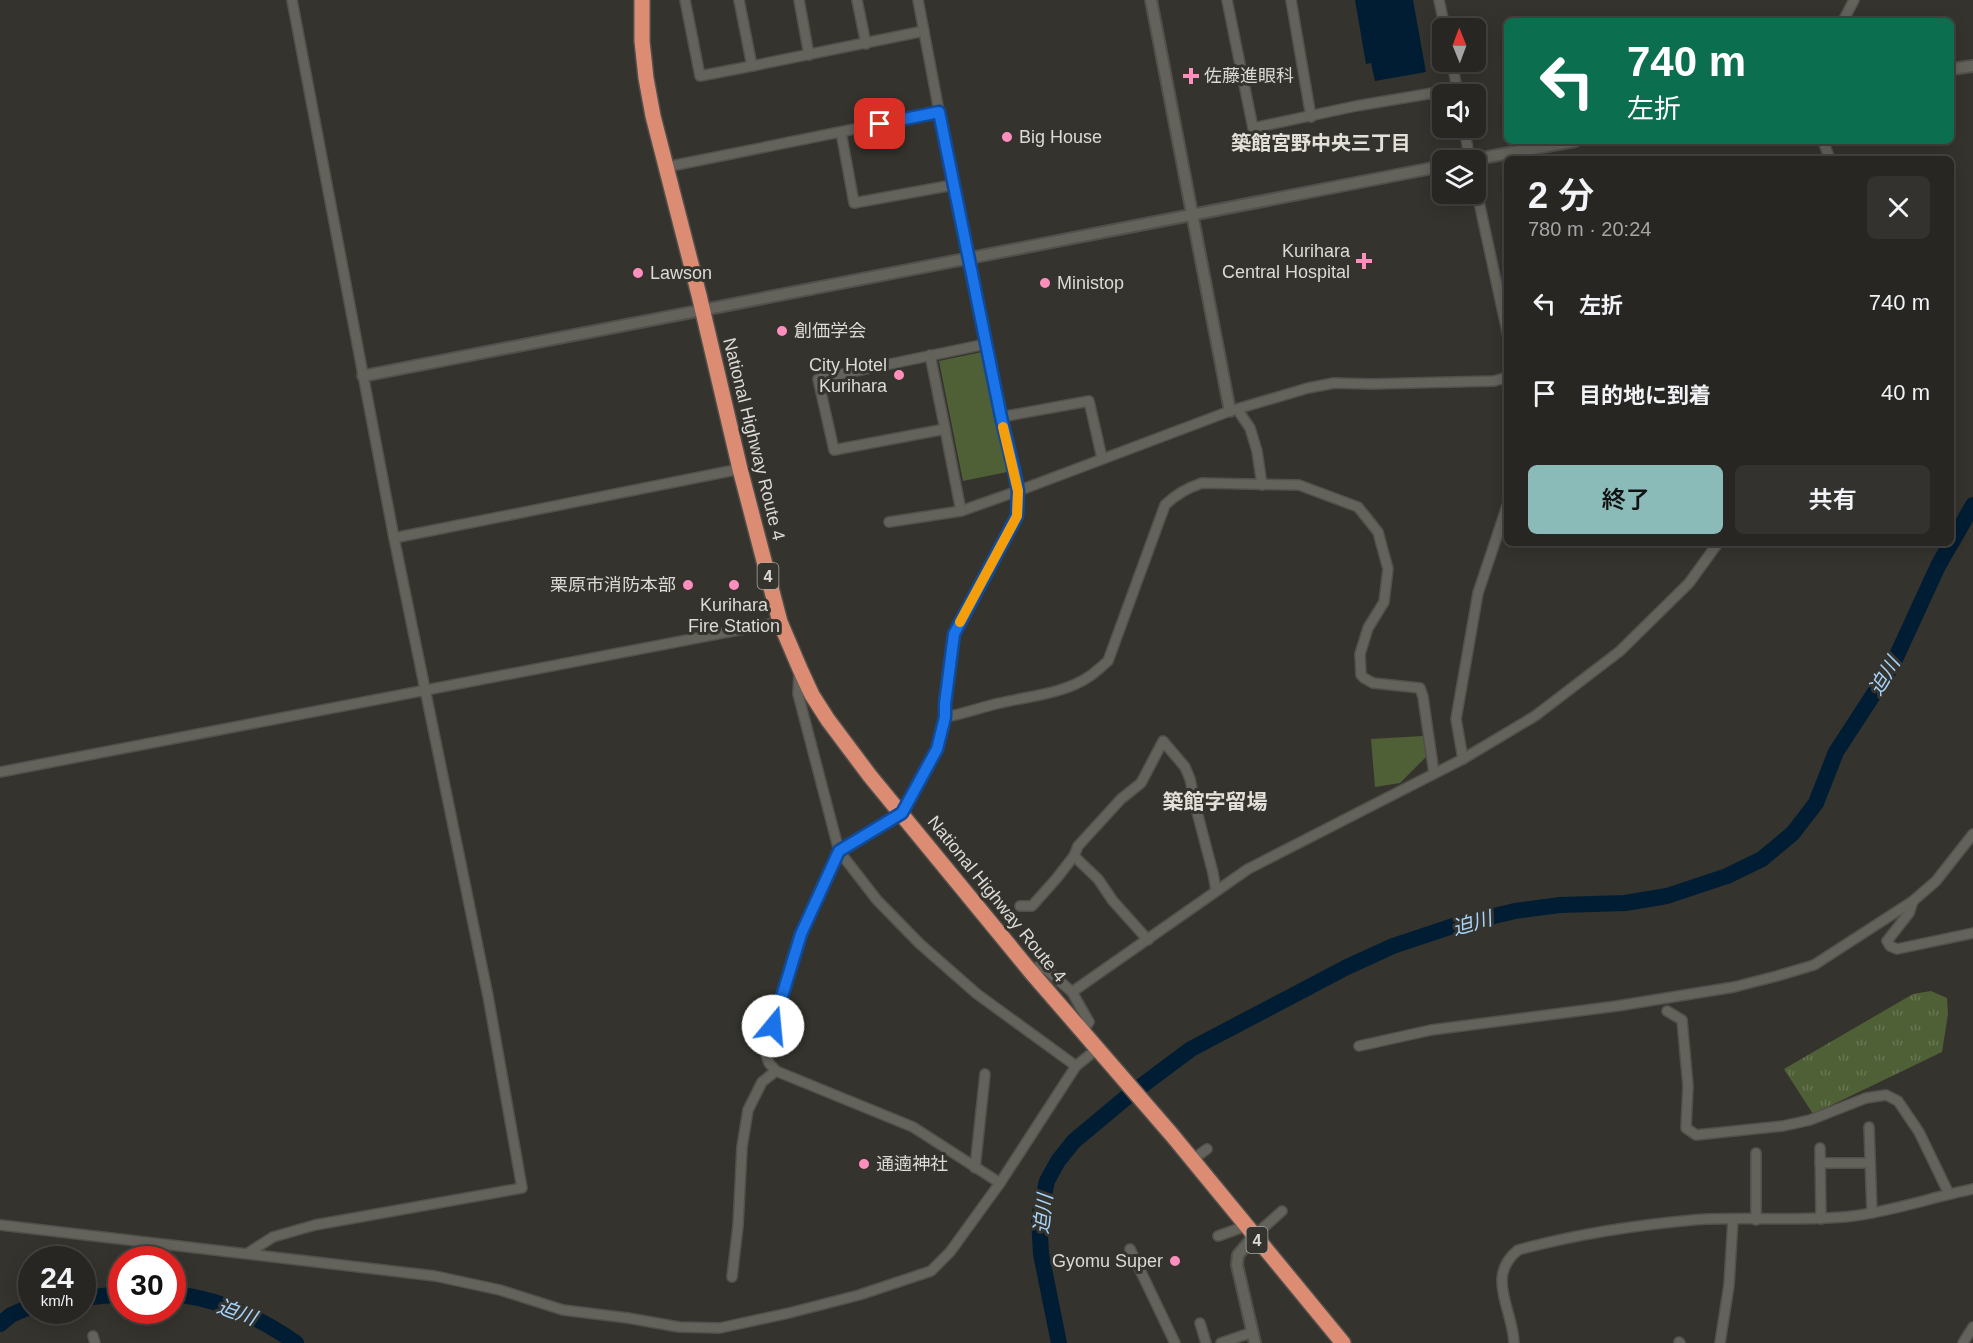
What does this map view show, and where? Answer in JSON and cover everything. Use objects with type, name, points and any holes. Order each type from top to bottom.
[{"type":"highway","name":"National Highway Route 4","points":[[642,0],[642,42],[646,78],[666,167],[780,622],[800,669],[828,720],[902,813],[1031,972],[1172,1135],[1343,1343]]},
{"type":"street","points":[[248,1253],[273,1237],[315,1225],[522,1188],[488,996],[394,538],[292,0]]},
{"type":"street","points":[[685,0],[700,76],[924,31]]},
{"type":"street","points":[[739,0],[752,66]]},
{"type":"street","points":[[799,0],[809,55]]},
{"type":"street","points":[[857,0],[866,44]]},
{"type":"street","points":[[918,0],[953,185],[1018,491],[1017,516],[954,634],[945,717],[937,749],[902,813],[839,851],[801,934],[764,1049],[769,1063],[776,1071],[913,1127],[1000,1183]]},
{"type":"street","points":[[1151,0],[1192,216],[1234,410],[1250,428],[1257,451],[1262,485]]},
{"type":"street","points":[[1227,0],[1254,128],[1356,106],[1432,96]]},
{"type":"street","points":[[1291,0],[1311,117]]},
{"type":"street","points":[[1440,0],[1443,18]]},
{"type":"street","points":[[1845,18],[1854,0]]},
{"type":"street","points":[[1954,69],[1973,66]]},
{"type":"street","points":[[666,167],[939,112]]},
{"type":"street","points":[[841,132],[854,203],[953,185]]},
{"type":"street","points":[[1486,157],[1559,144]]},
{"type":"street","points":[[363,376],[1432,168]]},
{"type":"street","points":[[1480,204],[1504,311]]},
{"type":"street","points":[[945,429],[834,450],[818,379],[986,344]]},
{"type":"street","points":[[930,355],[960,511]]},
{"type":"street","points":[[889,522],[960,511],[1234,410],[1308,388],[1334,383],[1494,381],[1504,377]]},
{"type":"street","points":[[1001,417],[1089,401],[1102,458]]},
{"type":"street","points":[[394,538],[740,469]]},
{"type":"street","points":[[945,717],[1073,685],[1090,676],[1108,661],[1166,505],[1174,496],[1202,483],[1299,485],[1358,507],[1378,532],[1388,569],[1384,602],[1368,628],[1360,654],[1360,675],[1373,683],[1420,688],[1424,697],[1434,773]]},
{"type":"street","points":[[1463,759],[1456,719],[1478,593],[1504,515]]},
{"type":"street","points":[[1072,992],[1248,869],[1463,759],[1535,716],[1620,651],[1689,583],[1716,546]]},
{"type":"street","points":[[0,772],[780,622]]},
{"type":"street","points":[[800,669],[798,694],[839,851],[877,900],[920,944],[977,994],[1076,1066]]},
{"type":"street","points":[[1020,906],[1032,906],[1074,856],[1078,846],[1121,799],[1141,783],[1163,741],[1185,767],[1190,779],[1215,890]]},
{"type":"street","points":[[1359,1046],[1431,1030],[1617,1006],[1724,988],[1814,965],[1913,901],[1936,881],[1973,834]]},
{"type":"street","points":[[1074,856],[1098,879],[1113,901],[1148,940]]},
{"type":"street","points":[[1913,901],[1909,913],[1887,941],[1890,946],[1897,949],[1973,933]]},
{"type":"street","points":[[1031,972],[1039,966],[1047,970],[1072,992],[1089,1022],[1082,1031]]},
{"type":"street","points":[[1666,1011],[1682,1020],[1688,1086],[1686,1128],[1696,1135],[1810,1120],[1866,1098],[1886,1095],[1898,1101],[1919,1132],[1950,1194]]},
{"type":"street","points":[[0,1225],[435,1276],[500,1290],[563,1310],[628,1317],[678,1327],[720,1328],[859,1295],[931,1271],[950,1252],[1000,1183],[1076,1066],[1100,1053]]},
{"type":"street","points":[[732,1277],[738,1226],[742,1147],[748,1110],[762,1082],[776,1071]]},
{"type":"street","points":[[975,1168],[985,1074]]},
{"type":"street","points":[[1869,1127],[1872,1214]]},
{"type":"street","points":[[1820,1148],[1821,1219]]},
{"type":"street","points":[[1192,1160],[1207,1149]]},
{"type":"street","points":[[1756,1153],[1756,1220]]},
{"type":"street","points":[[1820,1163],[1870,1163]]},
{"type":"street","points":[[1514,1343],[1514,1332],[1501,1278],[1507,1262],[1518,1250],[1623,1229],[1694,1220],[1821,1219],[1872,1214],[1973,1189]]},
{"type":"street","points":[[1218,1236],[1250,1231],[1282,1211]]},
{"type":"street","points":[[1720,1343],[1730,1285],[1733,1219]]},
{"type":"street","points":[[1221,1343],[1254,1338],[1237,1260],[1250,1231]]},
{"type":"street","points":[[1130,1249],[1175,1343]]},
{"type":"street","points":[[1200,1323],[1206,1343]]},
{"type":"street","points":[[1963,1343],[1973,1327]]},
{"type":"green space","points":[[982,352],[1007,472],[963,481],[939,361]]},
{"type":"green space","points":[[1423,736],[1426,757],[1400,783],[1375,787],[1371,739]]},
{"type":"green space","points":[[1931,991],[1947,998],[1948,1014],[1942,1052],[1813,1114],[1784,1069],[1913,994]]},
{"type":"water","points":[[1355,0],[1413,0],[1426,72],[1375,81],[1371,63],[1366,64]]},
{"type":"waterway","name":"迫川","points":[[1954,538],[1973,505]]},
{"type":"waterway","name":"迫川","points":[[1059,1343],[1041,1254],[1039,1218],[1047,1181],[1058,1161],[1074,1141],[1128,1096],[1191,1049],[1347,967],[1393,946],[1456,925],[1515,911],[1560,905],[1625,903],[1667,896],[1727,876],[1762,859],[1793,833],[1816,803],[1836,752],[1892,666],[1949,546]]},
{"type":"waterway","name":"迫川","points":[[96,1297],[108,1295]]},
{"type":"waterway","name":"迫川","points":[[186,1296],[237,1310],[296,1343]]},
{"type":"waterway","name":"迫川","points":[[0,1324],[18,1312]]},
{"type":"slow traffic","points":[[960,622],[1017,516],[1018,491],[1003,427]]},
{"type":"place","name":"佐藤進眼科","points":[[1191,76]]},
{"type":"place","name":"Big House","points":[[1007,137]]},
{"type":"place","name":"Kurihara Central Hospital","points":[[1364,261]]},
{"type":"place","name":"Lawson","points":[[638,273]]},
{"type":"place","name":"Ministop","points":[[1045,283]]},
{"type":"place","name":"創価学会","points":[[782,331]]},
{"type":"place","name":"City Hotel Kurihara","points":[[899,375]]},
{"type":"place","name":"栗原市消防本部","points":[[688,585]]},
{"type":"place","name":"Kurihara Fire Station","points":[[734,585]]},
{"type":"place","name":"通遖神社","points":[[864,1164]]},
{"type":"place","name":"Gyomu Super","points":[[1175,1261]]},
{"type":"district","name":"築館宮野中央三丁目","points":[[1321,143]]},
{"type":"district","name":"築館字留場","points":[[1215,801]]},
{"type":"route","points":[[773,1026],[801,934],[839,851],[902,813],[937,749],[945,717],[954,634],[1017,516],[1018,491],[1014,470],[1001,417],[939,112],[880,124]]}]
